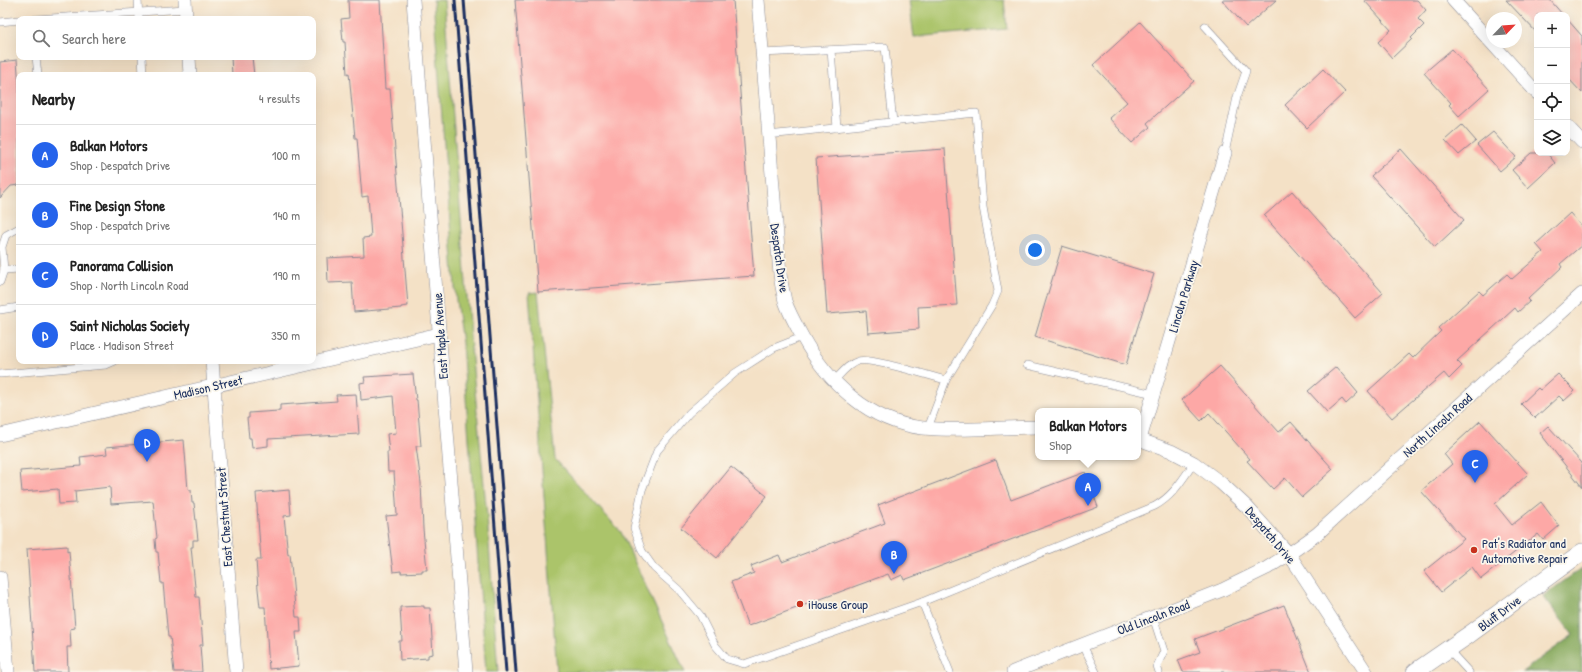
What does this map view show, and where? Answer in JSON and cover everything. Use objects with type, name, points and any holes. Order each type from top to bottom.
[{"type":"street","name":"East Maple Avenue","points":[[413,0],[466,672]]},
{"type":"street","name":"Despatch Drive","points":[[758,0],[780,274],[786,301],[809,350],[827,374],[861,405],[880,416],[902,424],[928,428],[970,430],[1035,427]]},
{"type":"street","points":[[1453,0],[1534,89]]},
{"type":"street","points":[[189,60],[190,72]]},
{"type":"street","points":[[1570,129],[1582,142]]},
{"type":"street","name":"Lincoln Parkway","points":[[1141,433],[1154,394],[1225,153]]},
{"type":"street","name":"North Lincoln Road","points":[[1289,554],[1316,534],[1582,294]]},
{"type":"street","name":"Madison Street","points":[[316,363],[440,334]]},
{"type":"street","name":"East Chestnut Street","points":[[212,364],[236,672]]},
{"type":"street","name":"Madison Street","points":[[0,435],[310,364]]},
{"type":"street","name":"Despatch Drive","points":[[1141,440],[1171,451],[1194,463],[1221,483],[1247,507],[1289,554],[1366,672]]},
{"type":"street","name":"Bluff Drive","points":[[1415,672],[1582,552]]},
{"type":"street","name":"Old Lincoln Road","points":[[1013,672],[1222,590],[1267,568],[1289,554]]},
{"type":"street","points":[[0,577],[8,672]]},
{"type":"lane","points":[[138,0],[139,15]]},
{"type":"lane","points":[[113,16],[139,15],[185,9]]},
{"type":"lane","points":[[0,22],[16,20]]},
{"type":"lane","points":[[1205,26],[1246,71],[1237,97],[1225,153]]},
{"type":"lane","points":[[762,53],[885,47],[893,122]]},
{"type":"lane","points":[[831,50],[837,128]]},
{"type":"lane","points":[[36,60],[38,72]]},
{"type":"lane","points":[[142,60],[143,72]]},
{"type":"lane","points":[[768,135],[976,113],[982,207],[998,291],[992,305],[946,380],[928,428]]},
{"type":"lane","points":[[0,282],[4,270],[2,247],[6,235],[16,230]]},
{"type":"lane","points":[[4,270],[16,269]]},
{"type":"lane","points":[[0,310],[16,307]]},
{"type":"lane","points":[[802,336],[774,348],[735,373],[689,413],[657,451],[642,490],[634,528],[642,551],[654,568],[679,590],[700,616],[715,645],[728,659],[744,664],[922,602],[1155,506],[1166,500],[1176,490],[1194,463]]},
{"type":"lane","points":[[834,381],[850,365],[858,360],[872,361],[946,380]]},
{"type":"lane","points":[[0,374],[108,364]]},
{"type":"lane","points":[[1027,365],[1154,394]]},
{"type":"lane","points":[[922,602],[950,672]]},
{"type":"lane","points":[[1153,617],[1164,650],[1157,666],[1159,672]]},
{"type":"lane","points":[[1083,645],[1096,672]]},
{"type":"lane","points":[[1448,649],[1469,672]]},
{"type":"green space","points":[[433,0],[444,0],[471,349],[487,516],[498,672],[486,672],[462,343],[456,300]]},
{"type":"green space","points":[[909,0],[1004,0],[1007,29],[914,37]]},
{"type":"green space","points":[[538,292],[555,459],[621,532],[685,672],[557,672],[529,293]]},
{"type":"green space","points":[[1582,568],[1582,672],[1522,672],[1573,635],[1543,596]]},
{"type":"building","points":[[348,0],[380,0],[385,89],[390,89],[408,306],[401,308],[354,312],[352,282],[328,283],[327,258],[364,256],[363,238],[371,237],[368,196],[362,197],[357,138],[355,138],[349,73],[347,74],[345,42],[343,42],[341,19],[349,18]]},
{"type":"building","points":[[515,0],[733,0],[754,276],[538,292]]},
{"type":"building","points":[[1222,0],[1276,0],[1246,27]]},
{"type":"building","points":[[1364,0],[1417,0],[1426,10],[1418,19],[1424,25],[1392,58],[1378,42],[1391,30]]},
{"type":"building","points":[[1506,0],[1550,0],[1560,12],[1534,12],[1534,30],[1522,17],[1522,12],[1517,12]]},
{"type":"building","points":[[1140,22],[1194,81],[1147,123],[1150,127],[1132,143],[1109,118],[1127,102],[1093,65]]},
{"type":"building","points":[[1570,22],[1582,36],[1582,93],[1570,80]]},
{"type":"building","points":[[1452,49],[1489,89],[1459,116],[1449,105],[1451,103],[1424,73]]},
{"type":"building","points":[[17,60],[18,72],[16,72],[16,185],[11,186],[0,198],[0,62]]},
{"type":"building","points":[[231,60],[252,60],[254,72],[232,72]]},
{"type":"building","points":[[1323,69],[1345,92],[1307,128],[1285,105]]},
{"type":"building","points":[[1462,125],[1476,141],[1459,155],[1445,140]]},
{"type":"building","points":[[1493,132],[1516,157],[1500,171],[1477,145]]},
{"type":"building","points":[[945,149],[957,305],[918,307],[919,329],[868,333],[866,311],[827,314],[816,158]]},
{"type":"building","points":[[1401,149],[1464,220],[1435,247],[1371,176]]},
{"type":"building","points":[[1531,153],[1534,153],[1534,156],[1549,156],[1555,163],[1528,188],[1512,170]]},
{"type":"building","points":[[1292,191],[1383,293],[1355,318],[1264,216]]},
{"type":"building","points":[[1570,213],[1582,227],[1582,245],[1560,264],[1562,267],[1528,299],[1530,301],[1518,312],[1515,308],[1457,361],[1462,366],[1449,379],[1444,373],[1392,418],[1368,391],[1409,354],[1413,358],[1441,331],[1438,328],[1479,291],[1483,295],[1507,274],[1512,279],[1543,252],[1536,244]]},
{"type":"building","points":[[1062,246],[1154,274],[1126,365],[1035,337]]},
{"type":"building","points":[[1220,366],[1279,432],[1291,422],[1333,469],[1302,497],[1285,478],[1273,489],[1247,461],[1250,459],[1209,413],[1201,421],[1182,400]]},
{"type":"building","points":[[1336,367],[1358,393],[1346,404],[1342,399],[1327,412],[1308,391]]},
{"type":"building","points":[[413,374],[421,446],[416,446],[421,483],[427,570],[422,570],[422,572],[401,573],[401,571],[393,572],[386,516],[397,515],[394,472],[388,472],[387,452],[389,452],[387,434],[396,433],[393,396],[361,400],[360,383],[365,382],[364,377]]},
{"type":"building","points":[[1558,374],[1575,391],[1564,401],[1559,396],[1535,418],[1521,404],[1538,388],[1540,390]]},
{"type":"building","points":[[356,394],[359,434],[268,439],[268,446],[252,448],[251,438],[249,438],[247,418],[249,418],[249,413],[278,411],[280,410],[280,405],[337,401],[336,395]]},
{"type":"building","points":[[1480,421],[1528,474],[1495,504],[1512,525],[1541,502],[1559,526],[1543,540],[1538,534],[1481,579],[1472,567],[1441,592],[1424,571],[1464,539],[1421,491],[1452,464],[1444,454]]},
{"type":"building","points":[[1548,426],[1582,463],[1582,487],[1540,433]]},
{"type":"building","points":[[184,440],[188,490],[191,490],[192,503],[194,503],[198,540],[193,540],[193,547],[191,547],[196,597],[199,597],[203,645],[200,645],[202,672],[174,672],[170,637],[168,637],[163,583],[161,583],[158,552],[156,552],[155,539],[157,538],[153,501],[111,504],[110,487],[75,491],[76,503],[59,504],[58,489],[22,492],[20,471],[81,466],[80,457],[107,454],[106,447]]},
{"type":"building","points":[[996,460],[1011,500],[1085,472],[1098,507],[904,580],[902,575],[891,580],[888,574],[748,626],[731,582],[754,573],[751,566],[779,555],[782,562],[885,523],[878,505]]},
{"type":"building","points":[[731,467],[767,496],[717,558],[681,528]]},
{"type":"building","points":[[289,490],[291,515],[284,516],[288,555],[290,554],[296,617],[300,617],[301,632],[296,632],[299,666],[269,669],[265,607],[260,607],[258,589],[256,560],[261,560],[256,493]]},
{"type":"building","points":[[67,546],[67,552],[69,551],[75,628],[70,629],[71,647],[67,647],[68,672],[35,672],[27,549]]},
{"type":"building","points":[[1284,605],[1311,672],[1183,672],[1178,660],[1200,652],[1195,639]]},
{"type":"building","points":[[424,606],[424,608],[430,608],[433,654],[428,655],[428,658],[400,660],[399,641],[402,641],[400,607]]},
{"type":"railway","points":[[455,0],[506,672]]},
{"type":"railway","points":[[464,0],[516,672]]},
{"type":"place","name":"Saint Nicholas Society","points":[[147,462]]},
{"type":"place","name":"Panorama Collision","points":[[1475,483]]},
{"type":"place","name":"Balkan Motors","points":[[1088,506]]},
{"type":"place","name":"Pat's Radiator and Automotive Repair","points":[[1474,550]]},
{"type":"place","name":"Fine Design Stone","points":[[894,574]]},
{"type":"place","name":"iHouse Group","points":[[800,604]]}]
